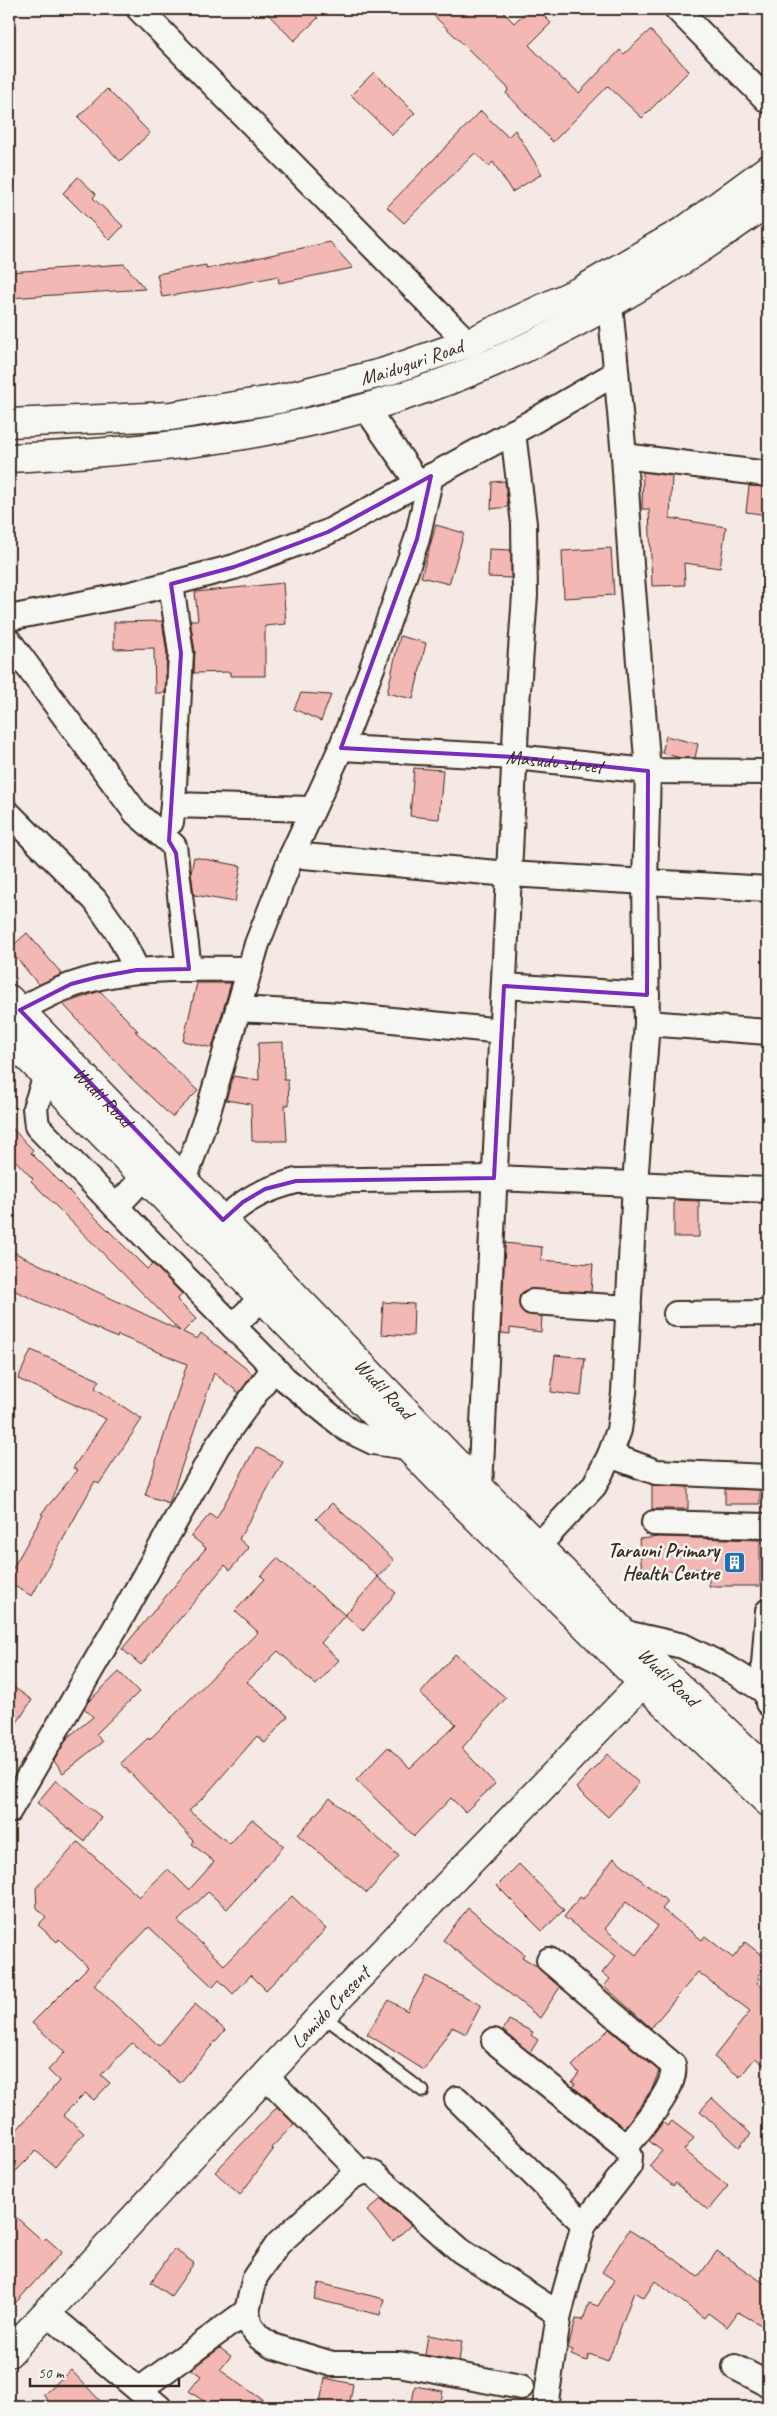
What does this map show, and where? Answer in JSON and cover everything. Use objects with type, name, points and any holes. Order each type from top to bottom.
[{"type":"main road","name":"Maiduguri Road","points":[[9,423],[171,416],[279,399],[385,372],[468,343],[580,291],[685,230],[768,169]]},
{"type":"main road","name":"Maiduguri Road","points":[[9,458],[107,453],[208,441],[304,423],[404,396],[509,355],[610,304],[711,243],[768,202]]},
{"type":"main road","name":"Wudil Road","points":[[12,1009],[224,1220],[480,1488],[624,1633],[650,1674],[768,1802]]},
{"type":"main road","name":"Wudil Road","points":[[9,1038],[143,1178],[262,1297],[408,1448],[650,1674],[768,1771]]},
{"type":"main road","name":"Lamido Cresent","points":[[9,2353],[322,2015],[650,1674]]},
{"type":"street","points":[[139,9],[468,343]]},
{"type":"street","points":[[677,9],[768,101]]},
{"type":"street","points":[[538,1546],[594,1486],[610,1455],[619,1430],[624,1393],[635,1184],[648,1023],[645,882],[648,771],[624,456],[610,304]]},
{"type":"street","points":[[9,618],[171,584],[234,567],[328,532],[513,432],[616,373]]},
{"type":"street","points":[[184,1181],[250,969],[292,855],[341,748],[372,668],[417,539],[424,480],[365,407]]},
{"type":"street","points":[[480,1488],[509,874],[525,595],[524,524],[513,432]]},
{"type":"street","points":[[624,456],[768,474]]},
{"type":"street","points":[[169,841],[173,806],[181,653],[171,584]]},
{"type":"street","points":[[9,641],[136,813],[169,841],[176,853],[189,969]]},
{"type":"street","name":"Masudu street","points":[[341,748],[515,757],[648,771],[768,772]]},
{"type":"street","points":[[173,806],[312,809]]},
{"type":"street","points":[[9,814],[95,900],[119,934],[137,970]]},
{"type":"street","points":[[292,855],[509,874],[768,889]]},
{"type":"street","points":[[12,1009],[71,984],[137,970],[250,969]]},
{"type":"street","points":[[504,986],[647,995]]},
{"type":"street","points":[[238,1009],[342,1015],[502,1031]]},
{"type":"street","points":[[648,1023],[768,1032]]},
{"type":"street","points":[[46,1076],[35,1108],[37,1126],[274,1368],[348,1430],[373,1442],[408,1448]]},
{"type":"street","points":[[116,1207],[143,1178]]},
{"type":"street","points":[[224,1220],[243,1202],[266,1189],[296,1181],[494,1178],[768,1190]]},
{"type":"street","points":[[233,1326],[262,1297]]},
{"type":"street","points":[[532,1302],[629,1308]]},
{"type":"street","points":[[676,1314],[768,1314]]},
{"type":"street","points":[[9,1811],[118,1624],[218,1445],[274,1368]]},
{"type":"street","points":[[610,1455],[656,1472],[768,1477]]},
{"type":"street","points":[[654,1523],[768,1526]]},
{"type":"street","points":[[767,1698],[764,1665],[768,1611]]},
{"type":"street","points":[[624,1633],[682,1646],[731,1670],[767,1698]]},
{"type":"street","points":[[549,1960],[674,2065],[675,2074],[670,2086],[626,2147]]},
{"type":"street","points":[[494,2041],[626,2147],[630,2156],[629,2166],[584,2224],[559,2314],[545,2407]]},
{"type":"street","points":[[266,2076],[360,2172],[374,2174],[461,2251],[559,2314]]},
{"type":"street","points":[[457,2099],[584,2224]]},
{"type":"street","points":[[360,2172],[278,2244],[255,2276],[247,2311],[250,2326],[259,2337],[272,2346],[332,2364],[399,2364],[521,2387]]},
{"type":"street","points":[[139,2390],[247,2311]]},
{"type":"street","points":[[47,2313],[159,2407]]},
{"type":"street","points":[[735,2367],[768,2384]]},
{"type":"lane","points":[[322,2015],[423,2091]]},
{"type":"highlighted area","points":[[431,476],[417,539],[341,748],[515,757],[648,771],[647,995],[504,986],[494,1178],[296,1181],[265,1189],[243,1202],[223,1220],[20,1010],[71,984],[98,977],[137,970],[189,969],[176,853],[169,841],[181,653],[171,584],[234,567],[328,532]]},
{"type":"building","points":[[263,9],[309,9],[318,18],[294,41]]},
{"type":"building","points":[[427,9],[500,9],[514,23],[529,9],[537,9],[551,23],[529,45],[564,81],[579,93],[620,50],[624,54],[650,30],[689,71],[642,118],[608,86],[553,142],[506,93],[509,89]]},
{"type":"building","points":[[374,72],[415,113],[392,135],[351,95]]},
{"type":"building","points":[[107,89],[150,133],[120,161],[78,117]]},
{"type":"building","points":[[481,111],[508,137],[515,130],[542,174],[512,192],[493,162],[489,166],[475,153],[404,223],[387,207]]},
{"type":"building","points":[[78,177],[96,194],[93,198],[123,226],[110,240],[63,193]]},
{"type":"building","points":[[330,242],[353,268],[279,283],[278,276],[221,288],[162,297],[157,274],[206,265],[206,269]]},
{"type":"building","points":[[124,264],[145,289],[9,298],[9,272]]},
{"type":"building","points":[[643,472],[672,476],[670,518],[726,527],[720,568],[684,563],[685,585],[652,586],[649,509],[642,509]]},
{"type":"building","points":[[505,481],[508,507],[491,509],[492,482]]},
{"type":"building","points":[[749,486],[768,487],[768,515],[746,512]]},
{"type":"building","points":[[436,525],[464,533],[449,584],[421,577]]},
{"type":"building","points":[[611,548],[614,595],[564,598],[562,551]]},
{"type":"building","points":[[489,549],[511,550],[511,578],[488,577]]},
{"type":"building","points":[[283,583],[286,624],[265,626],[265,676],[230,676],[230,672],[194,673],[195,651],[190,620],[198,620],[195,592]]},
{"type":"building","points":[[162,621],[167,654],[165,693],[155,693],[154,648],[114,649],[114,622]]},
{"type":"building","points":[[400,636],[426,643],[413,699],[387,693]]},
{"type":"building","points":[[301,693],[331,695],[321,721],[294,709]]},
{"type":"building","points":[[666,736],[698,744],[695,758],[681,758],[662,753]]},
{"type":"building","points":[[414,768],[443,770],[439,819],[410,816]]},
{"type":"building","points":[[194,857],[241,866],[235,902],[194,895],[191,872]]},
{"type":"building","points":[[27,933],[62,974],[39,985],[9,949]]},
{"type":"building","points":[[197,983],[231,983],[212,1048],[183,1041]]},
{"type":"building","points":[[100,991],[138,1031],[135,1031],[198,1091],[172,1117],[130,1077],[63,1004]]},
{"type":"building","points":[[283,1042],[284,1080],[288,1080],[289,1105],[285,1105],[287,1141],[252,1141],[251,1104],[226,1100],[233,1076],[259,1080],[258,1043]]},
{"type":"building","points":[[9,1125],[33,1150],[31,1153],[147,1269],[153,1264],[182,1294],[177,1300],[196,1319],[183,1332],[197,1339],[201,1333],[253,1374],[239,1393],[214,1373],[169,1503],[145,1495],[187,1364],[118,1335],[117,1338],[9,1288],[9,1250],[180,1331],[31,1181],[33,1179],[9,1154]]},
{"type":"building","points":[[674,1200],[699,1201],[699,1237],[674,1237]]},
{"type":"building","points":[[505,1243],[542,1247],[541,1260],[593,1264],[591,1292],[526,1290],[520,1295],[520,1308],[525,1314],[542,1316],[541,1332],[510,1328],[510,1334],[501,1333]]},
{"type":"building","points":[[383,1302],[414,1304],[413,1336],[381,1334]]},
{"type":"building","points":[[31,1350],[99,1380],[95,1388],[142,1419],[99,1484],[95,1481],[32,1596],[9,1583],[9,1575],[43,1515],[41,1514],[78,1470],[73,1468],[106,1419],[18,1379]]},
{"type":"building","points":[[555,1355],[585,1358],[581,1396],[551,1392]]},
{"type":"building","points":[[256,1447],[283,1462],[239,1539],[249,1548],[230,1570],[225,1565],[141,1665],[122,1649],[206,1548],[191,1536],[210,1514],[216,1519]]},
{"type":"building","points":[[652,1485],[688,1487],[688,1509],[652,1509]]},
{"type":"building","points":[[725,1489],[760,1490],[760,1504],[725,1504]]},
{"type":"building","points":[[332,1503],[394,1560],[378,1577],[316,1519]]},
{"type":"building","points":[[660,1537],[760,1540],[760,1586],[709,1586],[709,1568],[642,1573],[639,1539]]},
{"type":"building","points":[[277,1558],[345,1615],[321,1643],[339,1660],[316,1685],[278,1651],[247,1682],[288,1716],[265,1743],[257,1736],[204,1797],[189,1811],[230,1844],[252,1819],[284,1846],[227,1909],[208,1892],[178,1921],[224,1965],[292,1896],[326,1929],[266,1990],[251,1975],[233,1994],[219,1980],[213,1987],[149,1927],[94,1985],[159,2046],[195,2004],[225,2030],[180,2083],[132,2043],[101,2075],[110,2083],[94,2100],[85,2093],[63,2115],[84,2133],[55,2167],[36,2151],[9,2178],[9,2139],[59,2081],[48,2070],[65,2052],[32,2023],[88,1967],[59,1939],[57,1942],[38,1925],[46,1917],[37,1908],[36,1888],[78,1842],[139,1897],[168,1869],[189,1890],[214,1862],[192,1844],[194,1841],[121,1763],[148,1738],[149,1740],[258,1632],[235,1611],[265,1579],[261,1576]]},
{"type":"building","points":[[378,1577],[396,1593],[363,1631],[345,1615]]},
{"type":"building","points":[[455,1654],[506,1698],[462,1748],[495,1784],[465,1812],[451,1798],[414,1836],[356,1780],[388,1747],[410,1768],[456,1724],[420,1694]]},
{"type":"building","points":[[119,1672],[139,1692],[96,1734],[102,1742],[63,1773],[54,1761],[68,1737],[93,1717],[84,1708],[87,1703]]},
{"type":"building","points":[[9,1684],[32,1700],[9,1735]]},
{"type":"building","points":[[607,1754],[639,1783],[608,1817],[576,1788]]},
{"type":"building","points":[[56,1780],[101,1817],[84,1841],[37,1803]]},
{"type":"building","points":[[330,1798],[399,1856],[367,1893],[298,1835]]},
{"type":"building","points":[[614,1858],[668,1902],[662,1909],[702,1940],[705,1936],[733,1958],[745,1942],[768,1960],[758,1977],[760,1978],[757,1983],[768,1992],[768,2068],[755,2058],[740,2077],[714,2057],[750,2011],[698,1972],[651,2028],[604,1986],[610,1979],[602,1973],[616,1956],[564,1917],[580,1897],[583,1899]],"holes":[[[626,1902],[658,1926],[636,1955],[605,1929]]]},
{"type":"building","points":[[519,1864],[564,1910],[542,1931],[497,1886]]},
{"type":"building","points":[[468,1908],[524,1954],[522,1957],[538,1967],[560,1987],[540,2018],[443,1940]]},
{"type":"building","points":[[426,1976],[481,2005],[466,2034],[452,2027],[424,2070],[367,2034],[389,2000],[407,2011]]},
{"type":"building","points":[[509,2020],[533,2032],[531,2035],[538,2040],[530,2053],[503,2030]]},
{"type":"building","points":[[609,2029],[659,2071],[652,2089],[624,2128],[573,2087],[575,2084],[572,2082],[579,2073],[572,2066]]},
{"type":"building","points":[[712,2098],[751,2134],[739,2147],[700,2111]]},
{"type":"building","points":[[277,2107],[294,2124],[271,2148],[273,2150],[240,2195],[215,2172]]},
{"type":"building","points":[[672,2121],[694,2138],[684,2150],[728,2186],[708,2210],[676,2183],[673,2186],[649,2166],[662,2151],[649,2141],[663,2122],[667,2126]]},
{"type":"building","points":[[381,2199],[411,2225],[393,2241],[367,2211]]},
{"type":"building","points":[[9,2211],[43,2241],[46,2238],[62,2252],[9,2310]]},
{"type":"building","points":[[629,2230],[671,2256],[698,2277],[717,2251],[768,2286],[768,2329],[738,2312],[727,2327],[708,2313],[704,2318],[655,2281],[644,2298],[634,2292],[608,2361],[589,2354],[587,2361],[571,2355],[573,2350],[568,2348],[576,2319],[583,2320],[589,2303],[598,2306],[614,2280],[602,2272]]},
{"type":"building","points":[[174,2249],[194,2263],[171,2296],[151,2282]]},
{"type":"building","points":[[319,2283],[384,2299],[380,2315],[314,2299]]},
{"type":"building","points":[[428,2335],[462,2341],[459,2361],[425,2355]]},
{"type":"building","points":[[220,2348],[231,2356],[220,2370],[273,2407],[229,2407],[219,2400],[212,2407],[189,2391],[201,2376],[191,2369]]},
{"type":"building","points":[[71,2370],[106,2407],[55,2407],[43,2395]]},
{"type":"building","points":[[325,2378],[353,2384],[349,2407],[319,2407]]},
{"type":"building","points":[[415,2386],[443,2391],[440,2407],[411,2407]]},
{"type":"place","name":"Tarauni Primary Health Centre","points":[[735,1562]]}]
